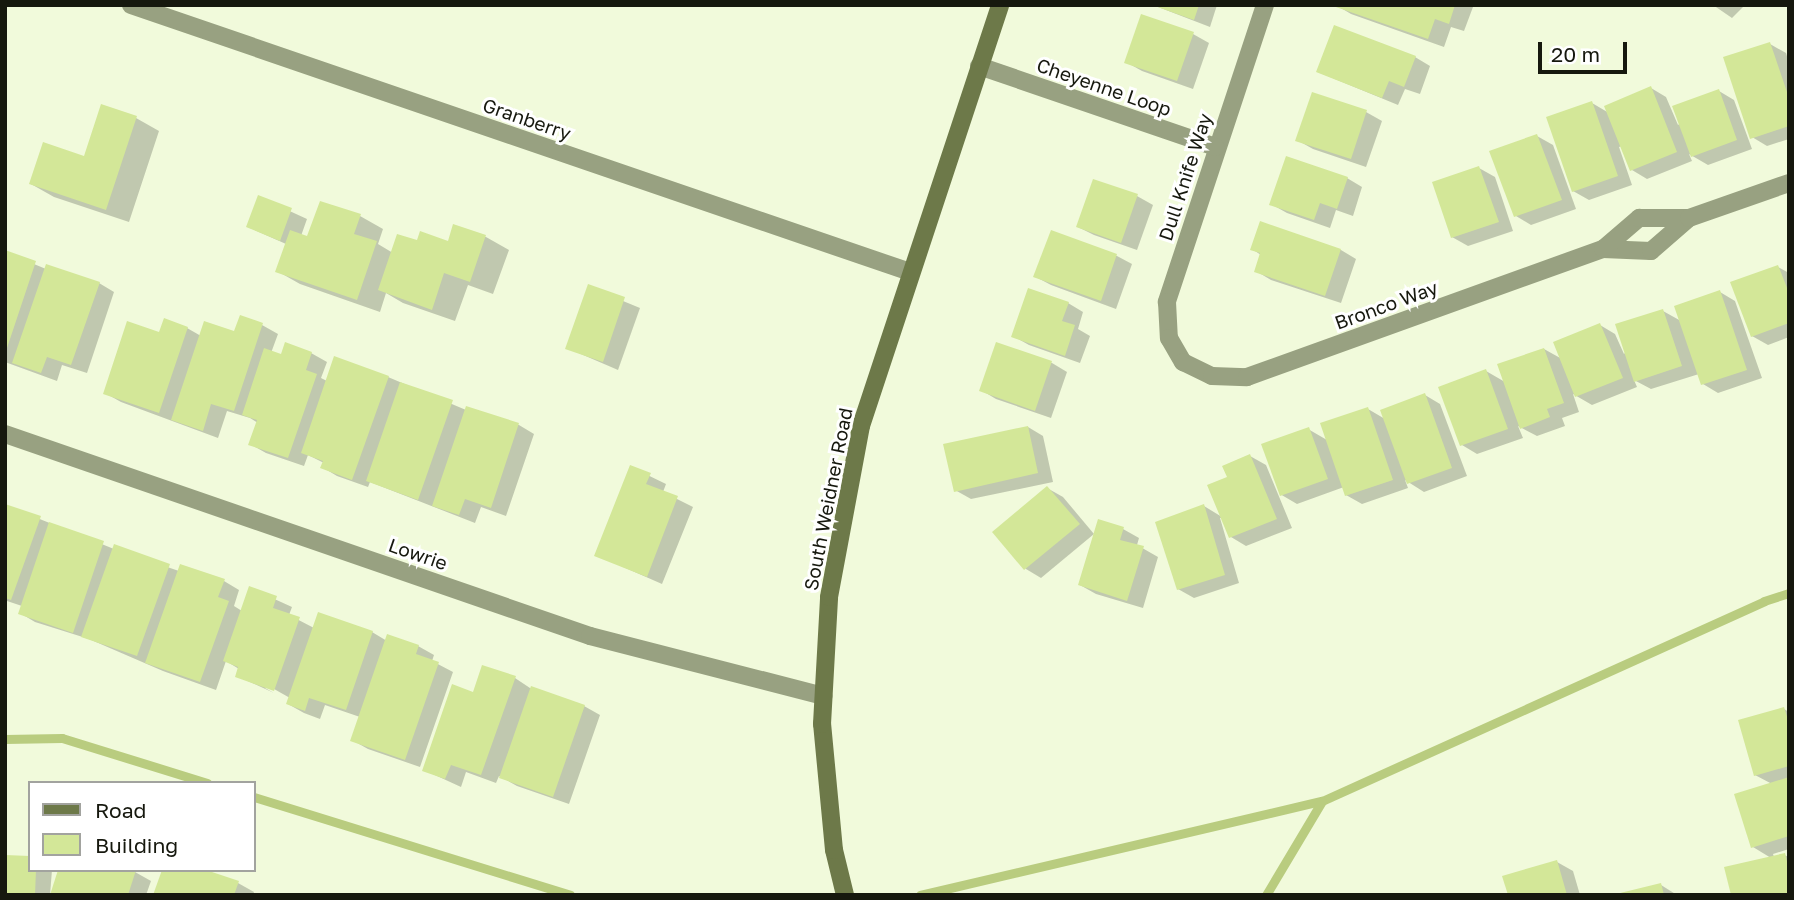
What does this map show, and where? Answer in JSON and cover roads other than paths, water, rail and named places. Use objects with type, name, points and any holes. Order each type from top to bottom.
[{"type":"main road","name":"South Weidner Road","points":[[845,895],[834,849],[822,724],[829,597],[861,426],[1000,5]]},
{"type":"street","name":"Granberry","points":[[131,5],[910,272]]},
{"type":"street","name":"Dull Knife Way","points":[[1183,362],[1169,338],[1167,302],[1265,5]]},
{"type":"street","name":"Cheyenne Loop","points":[[979,66],[1216,147]]},
{"type":"street","name":"Bronco Way","points":[[1183,362],[1212,376],[1247,377],[1603,249],[1639,218],[1689,218],[1789,183]]},
{"type":"street","name":"Bronco Way","points":[[1603,249],[1651,251],[1689,218]]},
{"type":"street","name":"Lowrie","points":[[5,434],[590,636],[823,696]]},
{"type":"waterway","points":[[920,895],[1322,801],[1764,601],[1789,593]]},
{"type":"waterway","points":[[5,739],[62,738],[201,781]]},
{"type":"waterway","points":[[256,798],[570,895]]},
{"type":"waterway","points":[[1266,895],[1322,801]]}]
